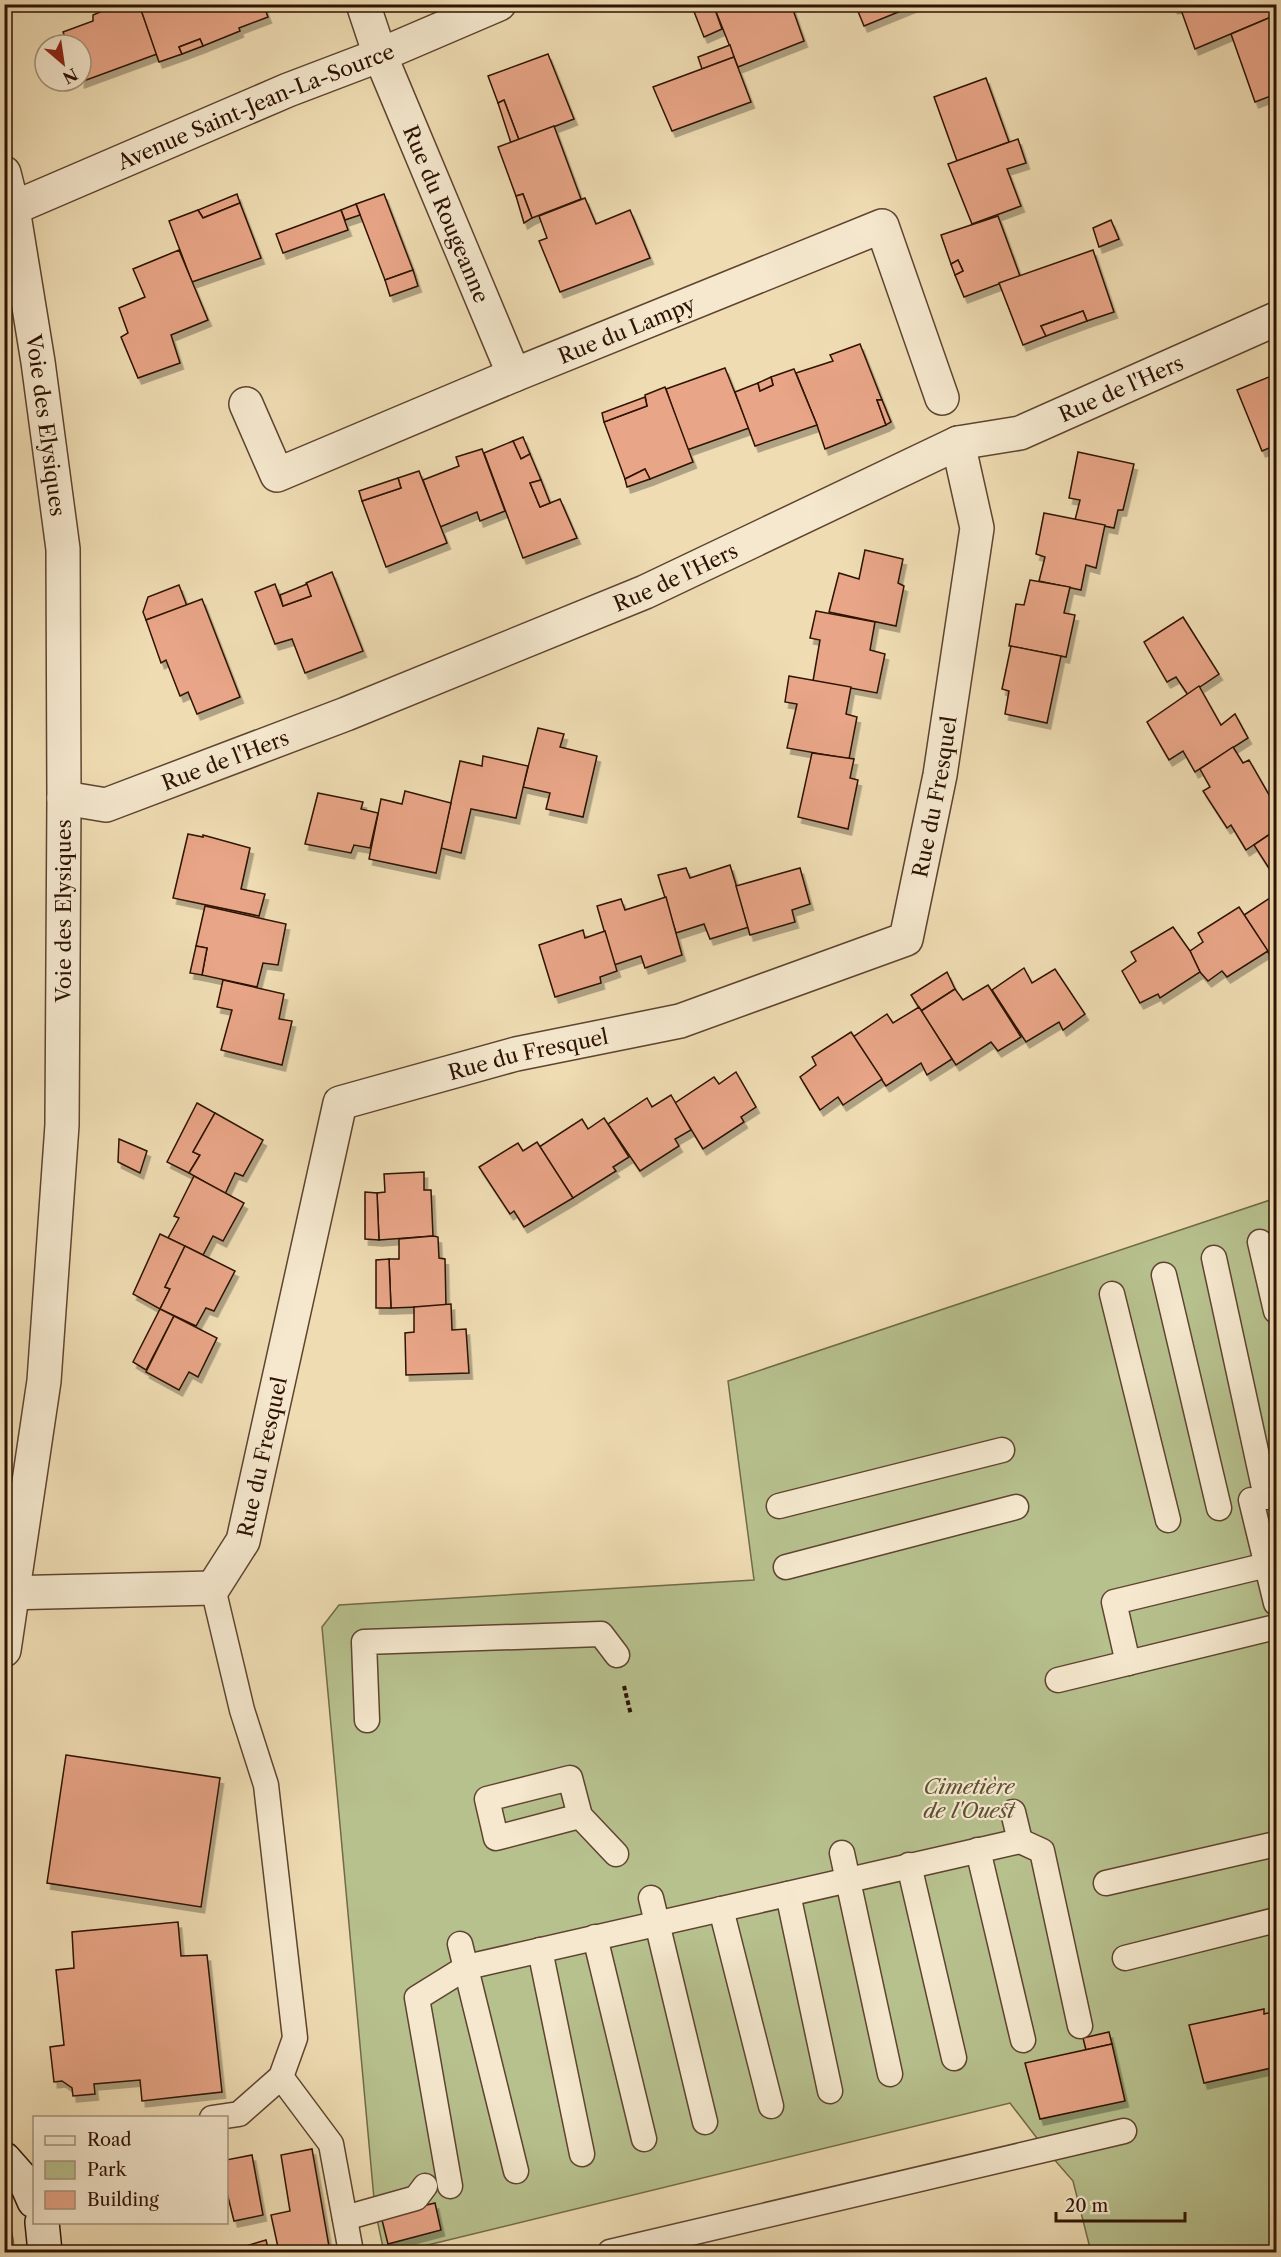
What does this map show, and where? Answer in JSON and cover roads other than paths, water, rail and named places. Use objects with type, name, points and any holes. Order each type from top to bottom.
[{"type":"street","name":"Rue du Rougeanne","points":[[363,4],[380,55],[514,375]]},
{"type":"street","name":"Avenue Saint-Jean-La-Source","points":[[9,211],[288,90],[380,55],[499,4]]},
{"type":"street","name":"Voie des Elysiques","points":[[4,173],[9,211],[38,362],[63,549],[64,798],[61,1137],[44,1380],[9,1593],[4,1650]]},
{"type":"street","name":"Rue du Lampy","points":[[246,404],[277,475],[514,375],[882,226],[942,398]]},
{"type":"street","name":"Rue de l'Hers","points":[[64,798],[106,805],[346,714],[645,592],[958,443],[1020,433],[1276,319]]},
{"type":"street","name":"Rue du Fresquel","points":[[213,1588],[243,1540],[340,1103],[516,1054],[680,1021],[906,939],[940,775],[977,528],[958,443]]},
{"type":"street","points":[[9,1593],[213,1588]]},
{"type":"street","points":[[4,2159],[27,2185],[33,2199]]},
{"type":"street","points":[[42,2224],[45,2253]]},
{"type":"lane","points":[[1260,1242],[1276,1311]]},
{"type":"lane","points":[[1214,1258],[1276,1602]]},
{"type":"lane","points":[[1164,1275],[1219,1508]]},
{"type":"lane","points":[[1112,1294],[1168,1520]]},
{"type":"lane","points":[[779,1506],[1002,1450]]},
{"type":"lane","points":[[786,1567],[1016,1507]]},
{"type":"lane","points":[[1128,1663],[1114,1602],[1268,1565]]},
{"type":"lane","points":[[213,1588],[242,1710],[266,1785],[295,2038],[281,2077],[239,2114],[226,2116]]},
{"type":"lane","points":[[1058,1680],[1276,1627]]},
{"type":"lane","points":[[368,1720],[364,1642],[600,1634],[617,1655]]},
{"type":"lane","points":[[1013,1812],[1020,1841]]},
{"type":"lane","points":[[580,1816],[616,1854]]},
{"type":"lane","points":[[450,2186],[417,1998],[464,1956],[540,1950],[1020,1841],[1042,1851],[1080,2026]]},
{"type":"lane","points":[[1106,1883],[1276,1844]]},
{"type":"lane","points":[[978,1850],[1023,2040]]},
{"type":"lane","points":[[842,1853],[890,2074]]},
{"type":"lane","points":[[909,1865],[954,2058]]},
{"type":"lane","points":[[788,1894],[831,2091]]},
{"type":"lane","points":[[651,1898],[705,2122]]},
{"type":"lane","points":[[722,1909],[771,2106]]},
{"type":"lane","points":[[1125,1958],[1276,1920]]},
{"type":"lane","points":[[595,1937],[644,2139]]},
{"type":"lane","points":[[540,1950],[582,2154]]},
{"type":"lane","points":[[464,1956],[516,2171]]},
{"type":"lane","points":[[281,2077],[331,2144],[351,2253]]},
{"type":"lane","points":[[609,2253],[1124,2131]]},
{"type":"lane","points":[[345,2218],[416,2198],[425,2186]]},
{"type":"park label","name":"Cimetière de l'Ouest","points":[[969,1798]]}]
